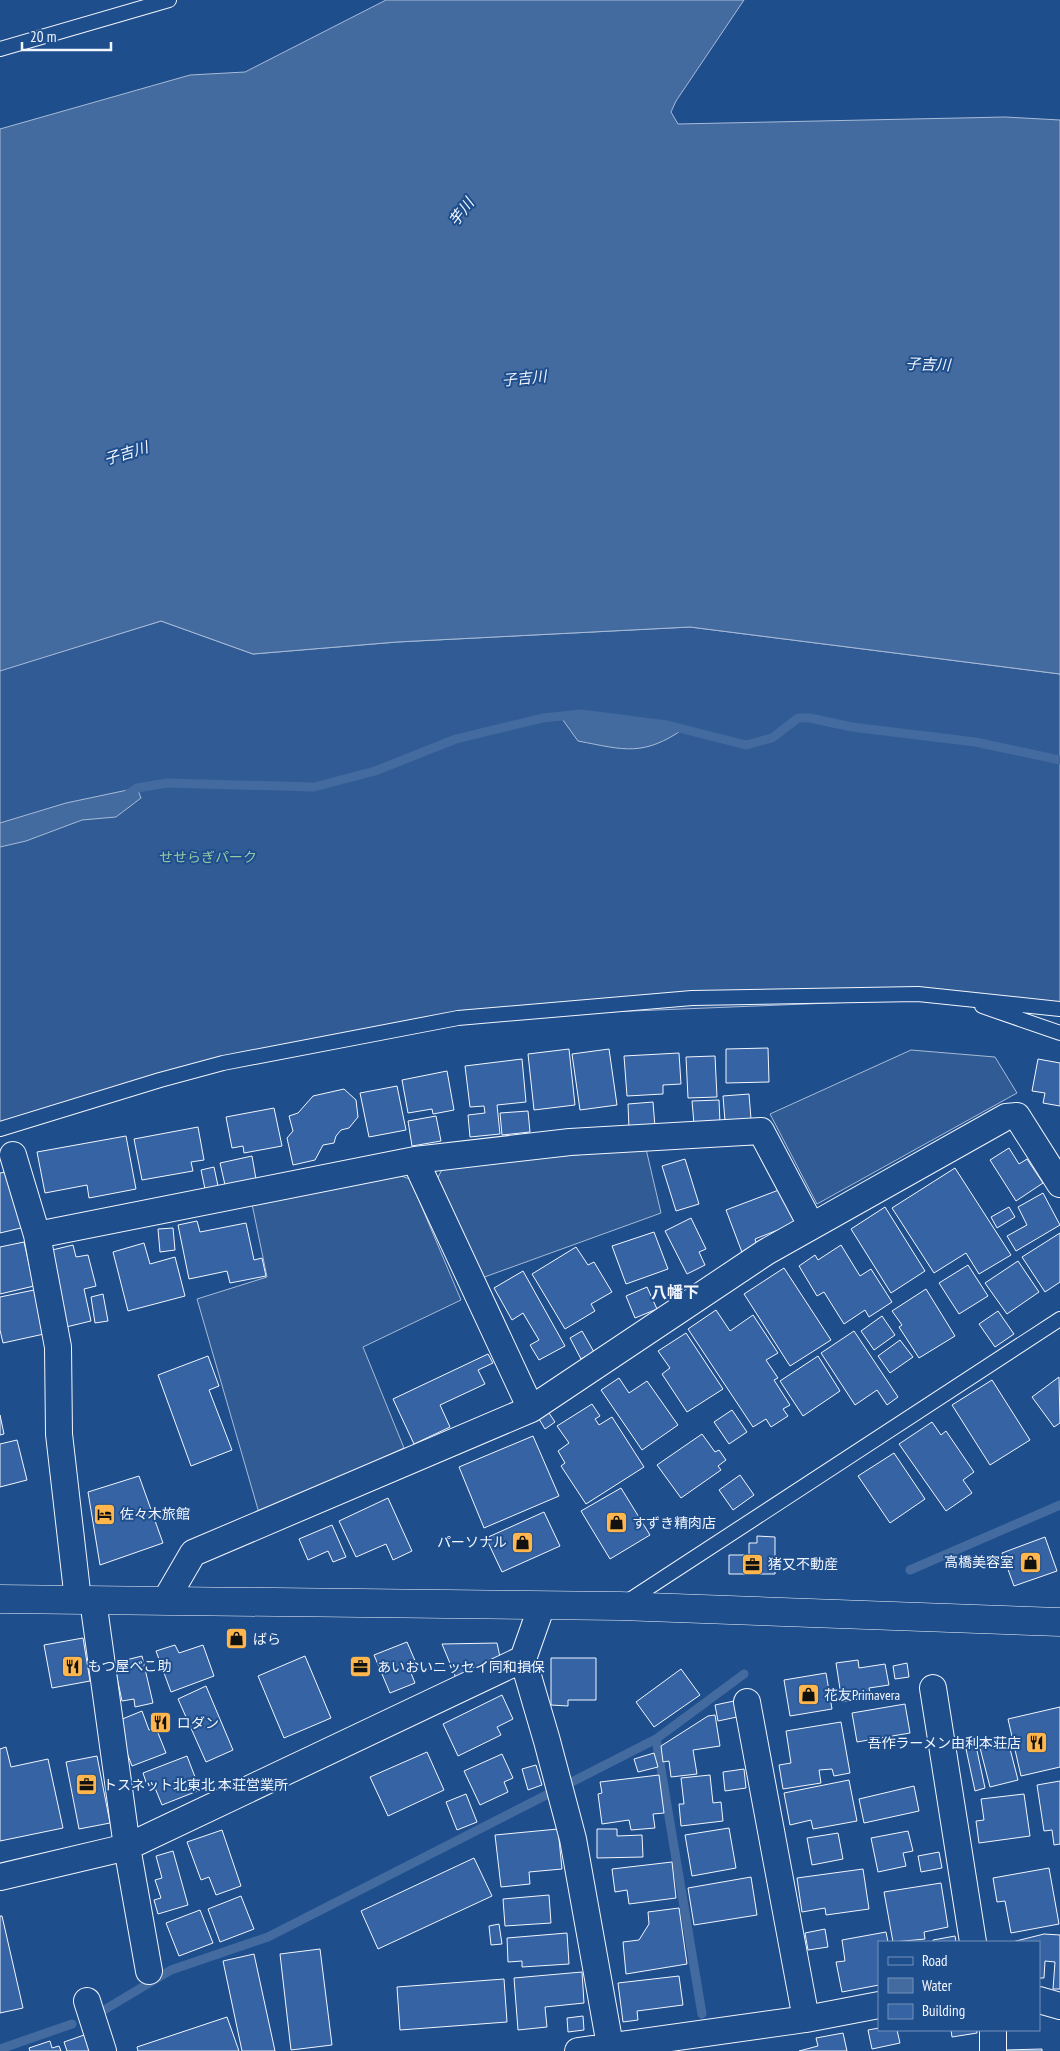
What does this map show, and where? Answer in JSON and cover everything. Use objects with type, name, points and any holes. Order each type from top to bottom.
[{"type":"street","points":[[165,1601],[193,1553],[531,1409],[766,1252],[1006,1118],[1017,1116],[1060,1184]]},
{"type":"street","points":[[37,1234],[415,1160],[570,1142],[761,1131],[812,1225]]},
{"type":"street","points":[[13,1155],[37,1234],[58,1347],[59,1434],[85,1600],[149,1971]]},
{"type":"street","points":[[415,1160],[531,1409]]},
{"type":"street","points":[[0,1599],[620,1606],[1060,1622]]},
{"type":"street","points":[[542,1605],[523,1659],[573,1839],[611,2049]]},
{"type":"street","points":[[0,1876],[127,1847],[523,1659]]},
{"type":"street","points":[[933,1688],[973,1941]]},
{"type":"street","points":[[747,1702],[806,2019]]},
{"type":"street","points":[[1040,2000],[1060,2006]]},
{"type":"street","points":[[87,2001],[103,2051]]},
{"type":"street","points":[[578,2051],[611,2049],[806,2019],[878,2005]]},
{"type":"street","points":[[993,2031],[993,2051]]},
{"type":"lane","points":[[0,49],[169,0]]},
{"type":"lane","points":[[0,1129],[223,1063],[458,1018],[692,998],[918,994],[1060,1009]]},
{"type":"lane","points":[[955,998],[1060,1033]]},
{"type":"lane","points":[[620,1606],[1060,1318]]},
{"type":"shaded area","name":"せせらぎパーク","points":[[161,621],[253,654],[397,642],[690,627],[1060,674],[1060,1011],[955,998],[458,1018],[160,1080],[0,1129],[0,670]]},
{"type":"shaded area","points":[[911,1050],[995,1057],[1017,1093],[817,1204],[770,1114]]},
{"type":"shaded area","points":[[646,1149],[661,1213],[479,1279],[436,1181],[444,1166]]},
{"type":"shaded area","points":[[395,1174],[410,1179],[461,1300],[363,1347],[404,1448],[259,1513],[197,1299],[267,1277],[252,1204]]},
{"type":"water","points":[[386,0],[744,0],[676,101],[671,112],[678,124],[1005,117],[1060,120],[1060,674],[690,627],[397,642],[253,654],[161,621],[0,671],[0,129],[190,75],[245,72]]},
{"type":"water","points":[[581,714],[685,728],[657,744],[645,747],[633,749],[609,747],[578,741],[560,716]]},
{"type":"water","points":[[137,788],[141,798],[116,817],[82,820],[26,841],[0,847],[0,823],[66,803]]},
{"type":"building","points":[[768,1048],[769,1082],[726,1083],[726,1049]]},
{"type":"building","points":[[569,1049],[575,1105],[534,1110],[528,1054]]},
{"type":"building","points":[[609,1049],[617,1105],[580,1110],[572,1054]]},
{"type":"building","points":[[679,1053],[681,1084],[663,1085],[663,1094],[627,1096],[624,1056]]},
{"type":"building","points":[[715,1056],[717,1097],[688,1098],[686,1057]]},
{"type":"building","points":[[522,1059],[526,1102],[497,1105],[500,1134],[470,1137],[468,1115],[485,1113],[484,1106],[470,1107],[465,1066]]},
{"type":"building","points":[[1038,1059],[1060,1063],[1060,1106],[1043,1103],[1045,1093],[1032,1091]]},
{"type":"building","points":[[447,1071],[454,1110],[433,1114],[432,1109],[408,1113],[402,1080]]},
{"type":"building","points":[[397,1086],[406,1130],[369,1137],[360,1093]]},
{"type":"building","points":[[344,1089],[356,1100],[358,1117],[349,1128],[341,1130],[336,1136],[334,1143],[323,1145],[315,1160],[293,1165],[287,1138],[293,1131],[289,1116],[298,1113],[313,1096]]},
{"type":"building","points":[[749,1094],[751,1119],[725,1121],[723,1096]]},
{"type":"building","points":[[719,1100],[720,1123],[694,1124],[692,1101]]},
{"type":"building","points":[[653,1102],[655,1127],[629,1129],[628,1104]]},
{"type":"building","points":[[274,1108],[282,1146],[244,1153],[243,1146],[232,1148],[226,1117]]},
{"type":"building","points":[[528,1111],[530,1132],[502,1135],[500,1113]]},
{"type":"building","points":[[436,1116],[441,1141],[412,1146],[408,1121]]},
{"type":"building","points":[[198,1127],[204,1160],[191,1162],[193,1171],[142,1180],[134,1139]]},
{"type":"building","points":[[126,1136],[136,1189],[89,1198],[87,1185],[45,1193],[37,1152]]},
{"type":"building","points":[[1009,1148],[1019,1164],[1027,1159],[1043,1183],[1016,1201],[990,1160]]},
{"type":"building","points":[[252,1156],[256,1179],[225,1185],[220,1163]]},
{"type":"building","points":[[685,1159],[699,1204],[676,1211],[662,1166]]},
{"type":"building","points":[[214,1167],[218,1186],[205,1189],[201,1170]]},
{"type":"building","points":[[955,1168],[1011,1255],[979,1274],[966,1253],[934,1273],[892,1208]]},
{"type":"building","points":[[12,1171],[25,1227],[0,1233],[0,1173]]},
{"type":"building","points":[[784,1188],[798,1222],[755,1239],[758,1249],[743,1255],[726,1210]]},
{"type":"building","points":[[1043,1193],[1060,1225],[1016,1251],[1007,1236],[1027,1225],[1018,1207]]},
{"type":"building","points":[[885,1207],[925,1271],[891,1293],[851,1229]]},
{"type":"building","points":[[1009,1207],[1015,1217],[997,1228],[991,1217]]},
{"type":"building","points":[[691,1218],[706,1249],[699,1252],[705,1265],[687,1274],[665,1231]]},
{"type":"building","points":[[197,1221],[200,1232],[246,1223],[254,1260],[262,1258],[266,1276],[230,1283],[227,1271],[189,1279],[178,1225]]},
{"type":"building","points":[[173,1228],[175,1250],[160,1252],[158,1229]]},
{"type":"building","points":[[654,1232],[668,1269],[626,1284],[612,1246]]},
{"type":"building","points":[[1060,1233],[1060,1282],[1045,1292],[1022,1257]]},
{"type":"building","points":[[24,1242],[34,1286],[0,1294],[0,1247]]},
{"type":"building","points":[[144,1243],[150,1264],[175,1257],[185,1296],[128,1311],[113,1252]]},
{"type":"building","points":[[73,1245],[76,1257],[88,1255],[96,1286],[84,1289],[91,1321],[66,1327],[48,1251]]},
{"type":"building","points":[[841,1245],[860,1276],[871,1269],[892,1302],[869,1317],[865,1310],[844,1324],[824,1292],[817,1296],[799,1266],[815,1255],[818,1260]]},
{"type":"building","points":[[576,1247],[588,1265],[594,1262],[612,1292],[591,1304],[595,1311],[565,1329],[532,1274]]},
{"type":"building","points":[[1018,1261],[1039,1292],[1007,1314],[985,1283]]},
{"type":"building","points":[[968,1265],[988,1296],[959,1314],[939,1283]]},
{"type":"building","points":[[784,1268],[831,1340],[790,1366],[744,1294]]},
{"type":"building","points":[[523,1271],[565,1346],[539,1360],[530,1345],[539,1340],[523,1313],[512,1320],[494,1288]]},
{"type":"building","points":[[647,1287],[657,1309],[635,1318],[626,1296]]},
{"type":"building","points":[[926,1289],[955,1336],[919,1358],[899,1327],[902,1325],[892,1311]]},
{"type":"building","points":[[34,1290],[44,1334],[3,1343],[0,1330],[0,1297]]},
{"type":"building","points":[[103,1294],[108,1321],[95,1323],[91,1297]]},
{"type":"building","points":[[716,1310],[730,1331],[753,1315],[778,1353],[766,1360],[778,1378],[774,1380],[790,1405],[783,1409],[788,1416],[771,1427],[766,1419],[753,1427],[688,1329]]},
{"type":"building","points":[[998,1311],[1014,1334],[995,1347],[979,1324]]},
{"type":"building","points":[[882,1316],[895,1335],[874,1350],[861,1331]]},
{"type":"building","points":[[582,1331],[594,1352],[581,1359],[570,1338]]},
{"type":"building","points":[[854,1331],[898,1397],[887,1405],[877,1390],[855,1405],[821,1353]]},
{"type":"building","points":[[686,1333],[723,1389],[687,1412],[662,1374],[670,1368],[658,1351]]},
{"type":"building","points":[[900,1340],[913,1357],[890,1373],[878,1356]]},
{"type":"building","points":[[488,1354],[493,1363],[478,1370],[485,1384],[440,1405],[450,1427],[414,1444],[393,1399]]},
{"type":"building","points":[[208,1356],[219,1386],[209,1390],[232,1450],[191,1466],[158,1375]]},
{"type":"building","points":[[818,1356],[840,1391],[803,1416],[780,1381]]},
{"type":"building","points":[[1059,1377],[1060,1423],[1054,1427],[1032,1397]]},
{"type":"building","points":[[619,1378],[629,1393],[647,1381],[678,1425],[642,1450],[601,1390]]},
{"type":"building","points":[[992,1380],[1030,1440],[990,1465],[952,1405]]},
{"type":"building","points":[[592,1404],[600,1416],[595,1419],[599,1425],[612,1417],[644,1467],[586,1504],[561,1466],[565,1463],[558,1451],[569,1443],[557,1426]]},
{"type":"building","points":[[732,1410],[747,1432],[729,1444],[714,1422]]},
{"type":"building","points":[[549,1413],[555,1422],[545,1429],[539,1419]]},
{"type":"building","points":[[0,1415],[4,1434],[0,1435]]},
{"type":"building","points":[[932,1422],[941,1435],[946,1431],[974,1472],[963,1480],[972,1493],[946,1511],[899,1444]]},
{"type":"building","points":[[702,1434],[715,1452],[719,1450],[726,1460],[718,1466],[721,1470],[681,1498],[657,1465]]},
{"type":"building","points":[[533,1436],[559,1496],[484,1528],[459,1467]]},
{"type":"building","points":[[17,1440],[27,1480],[0,1487],[0,1444]]},
{"type":"building","points":[[894,1453],[925,1499],[890,1523],[858,1476]]},
{"type":"building","points":[[740,1475],[754,1495],[733,1510],[719,1490]]},
{"type":"building","points":[[139,1476],[163,1543],[100,1565],[88,1492]]},
{"type":"building","name":"すずき精肉店","points":[[621,1488],[650,1535],[610,1559],[581,1511]]},
{"type":"building","points":[[388,1498],[412,1551],[393,1560],[386,1544],[356,1557],[339,1521]]},
{"type":"building","name":"パーソナル","points":[[544,1512],[560,1546],[502,1572],[486,1538]]},
{"type":"building","points":[[332,1525],[346,1557],[333,1562],[328,1551],[308,1560],[299,1539]]},
{"type":"building","name":"猪又不動産","points":[[757,1536],[775,1537],[775,1574],[729,1574],[729,1555],[749,1555],[749,1543],[757,1543]]},
{"type":"building","name":"高橋美容室","points":[[1045,1537],[1057,1571],[1014,1586],[1002,1553]]},
{"type":"building","points":[[83,1638],[90,1681],[52,1688],[44,1645]]},
{"type":"building","points":[[407,1642],[419,1670],[411,1673],[415,1683],[390,1693],[374,1655]]},
{"type":"building","points":[[497,1643],[500,1657],[456,1678],[442,1644]]},
{"type":"building","points":[[175,1645],[179,1653],[203,1645],[214,1676],[171,1692],[156,1651]]},
{"type":"building","points":[[142,1656],[153,1703],[135,1707],[134,1699],[122,1701],[114,1663]]},
{"type":"building","points":[[305,1656],[331,1718],[284,1738],[258,1676]]},
{"type":"building","points":[[551,1658],[596,1658],[596,1700],[568,1700],[568,1706],[551,1705]]},
{"type":"building","points":[[858,1660],[859,1668],[885,1664],[889,1685],[869,1688],[871,1697],[842,1702],[836,1663]]},
{"type":"building","points":[[907,1663],[909,1677],[895,1679],[893,1666]]},
{"type":"building","points":[[681,1669],[700,1695],[654,1727],[636,1702]]},
{"type":"building","name":"花友Primavera","points":[[826,1673],[832,1709],[790,1716],[784,1680]]},
{"type":"building","points":[[206,1686],[233,1750],[206,1762],[178,1699]]},
{"type":"building","points":[[502,1695],[513,1719],[497,1727],[501,1735],[458,1756],[443,1724]]},
{"type":"building","points":[[734,1701],[737,1717],[718,1721],[715,1705]]},
{"type":"building","points":[[905,1704],[910,1733],[857,1742],[852,1713]]},
{"type":"building","name":"吾作ラーメン由利本荘店","points":[[1060,1707],[1060,1767],[1021,1776],[1008,1719]]},
{"type":"building","points":[[142,1711],[149,1730],[156,1728],[166,1753],[132,1766],[115,1722]]},
{"type":"building","points":[[715,1715],[720,1746],[693,1750],[697,1774],[671,1777],[669,1761],[663,1762],[661,1746],[708,1716]]},
{"type":"building","points":[[841,1722],[850,1773],[834,1776],[832,1769],[819,1770],[821,1783],[783,1789],[779,1765],[791,1763],[786,1731]]},
{"type":"building","points":[[999,1739],[1001,1747],[1009,1745],[1018,1780],[990,1787],[979,1744]]},
{"type":"building","points":[[976,1746],[985,1788],[975,1791],[966,1749]]},
{"type":"building","points":[[6,1747],[11,1767],[48,1759],[63,1828],[0,1841],[0,1749]]},
{"type":"building","points":[[427,1752],[444,1790],[388,1816],[370,1777]]},
{"type":"building","points":[[654,1753],[658,1767],[638,1772],[634,1759]]},
{"type":"building","points":[[502,1754],[513,1778],[504,1782],[508,1792],[480,1805],[464,1771]]},
{"type":"building","points":[[97,1756],[110,1823],[79,1829],[66,1762]]},
{"type":"building","points":[[187,1756],[200,1790],[162,1805],[153,1783],[147,1785],[143,1773]]},
{"type":"building","points":[[536,1765],[542,1785],[528,1790],[522,1769]]},
{"type":"building","points":[[744,1769],[746,1788],[725,1791],[723,1772]]},
{"type":"building","points":[[659,1775],[664,1813],[653,1814],[655,1828],[631,1830],[629,1820],[602,1824],[598,1794],[602,1793],[600,1782]]},
{"type":"building","points":[[710,1775],[713,1803],[721,1802],[723,1821],[681,1826],[679,1804],[684,1804],[681,1778]]},
{"type":"building","points":[[849,1780],[857,1821],[813,1829],[811,1820],[790,1825],[784,1793]]},
{"type":"building","points":[[1060,1781],[1060,1844],[1054,1845],[1052,1830],[1044,1831],[1037,1785]]},
{"type":"building","points":[[914,1786],[919,1811],[864,1823],[859,1799]]},
{"type":"building","points":[[466,1794],[477,1822],[457,1830],[446,1802]]},
{"type":"building","points":[[1024,1794],[1030,1836],[979,1843],[976,1821],[984,1820],[981,1799]]},
{"type":"building","points":[[729,1828],[736,1868],[692,1876],[685,1835]]},
{"type":"building","points":[[558,1829],[562,1869],[529,1872],[530,1884],[501,1887],[495,1835]]},
{"type":"building","points":[[597,1829],[617,1829],[617,1836],[642,1835],[643,1857],[597,1858]]},
{"type":"building","points":[[222,1830],[241,1886],[216,1895],[209,1877],[201,1880],[187,1842]]},
{"type":"building","points":[[908,1831],[913,1851],[903,1853],[906,1866],[878,1872],[871,1838]]},
{"type":"building","points":[[838,1833],[843,1859],[812,1865],[807,1838]]},
{"type":"building","points":[[173,1851],[188,1905],[158,1914],[154,1900],[161,1898],[155,1880],[162,1878],[156,1856]]},
{"type":"building","points":[[939,1852],[942,1868],[921,1872],[918,1856]]},
{"type":"building","points":[[474,1858],[492,1896],[378,1949],[361,1911]]},
{"type":"building","points":[[672,1862],[676,1898],[629,1904],[627,1890],[615,1892],[612,1869]]},
{"type":"building","points":[[1049,1868],[1059,1924],[1011,1933],[1005,1901],[997,1902],[993,1878]]},
{"type":"building","points":[[863,1869],[869,1909],[826,1915],[825,1908],[802,1912],[797,1878]]},
{"type":"building","points":[[751,1877],[757,1915],[694,1925],[688,1888]]},
{"type":"building","points":[[941,1883],[948,1927],[924,1932],[925,1939],[893,1941],[884,1892]]},
{"type":"building","points":[[549,1895],[551,1923],[505,1926],[503,1899]]},
{"type":"building","points":[[241,1896],[254,1929],[220,1942],[208,1909]]},
{"type":"building","points":[[679,1908],[687,1964],[626,1974],[623,1942],[639,1940],[649,1924],[648,1912]]},
{"type":"building","points":[[200,1910],[213,1943],[179,1956],[166,1923]]},
{"type":"building","points":[[0,1916],[2,1916],[23,2008],[0,2013]]},
{"type":"building","points":[[499,1924],[502,1944],[491,1945],[489,1926]]},
{"type":"building","points":[[825,1929],[828,1947],[808,1950],[805,1933]]},
{"type":"building","points":[[886,1932],[888,1941],[878,1941],[878,1985],[842,1992],[836,1962],[845,1961],[842,1940]]},
{"type":"building","points":[[567,1933],[569,1964],[522,1967],[522,1961],[508,1962],[507,1938]]},
{"type":"building","points":[[1044,1934],[1060,1935],[1060,1989],[1053,1989],[1055,1962],[1045,1961],[1044,1978],[1040,1978],[1040,1941],[1016,1941]]},
{"type":"building","points":[[955,1936],[956,1941],[933,1941]]},
{"type":"building","points":[[320,1949],[332,2045],[291,2050],[280,1954]]},
{"type":"building","points":[[254,1954],[275,2051],[242,2051],[223,1961]]},
{"type":"building","points":[[582,1972],[584,2003],[545,2007],[547,2027],[518,2030],[514,1978]]},
{"type":"building","points":[[679,1976],[683,2005],[637,2011],[638,2020],[623,2022],[618,1983]]},
{"type":"building","points":[[504,1979],[507,2022],[400,2030],[397,1987]]},
{"type":"building","points":[[583,2016],[584,2030],[568,2032],[567,2018]]},
{"type":"building","points":[[227,2017],[239,2051],[138,2051],[137,2047]]},
{"type":"building","points":[[878,2028],[878,2031],[897,2031],[900,2043],[872,2049],[868,2030]]},
{"type":"building","points":[[951,2031],[977,2031],[977,2033],[952,2037]]},
{"type":"building","points":[[843,2033],[847,2051],[799,2051],[818,2046],[816,2038]]},
{"type":"building","points":[[87,2034],[93,2051],[67,2051],[64,2042]]},
{"type":"building","points":[[50,2041],[52,2048],[59,2046],[61,2051],[30,2051],[29,2048]]},
{"type":"building","points":[[1042,2049],[1042,2051],[1005,2051],[1005,2050]]},
{"type":"waterway","points":[[128,794],[137,788],[167,783],[314,787],[375,771],[456,739],[543,718],[581,714],[667,725],[746,745],[772,738],[798,718],[810,718],[852,727],[975,742],[1060,760]]},
{"type":"waterway","points":[[910,1570],[1060,1505]]},
{"type":"waterway","points":[[104,2010],[171,1970],[268,1937],[656,1739],[744,1674]]},
{"type":"waterway","points":[[656,1739],[702,2014]]},
{"type":"waterway","points":[[0,2049],[72,2024]]},
{"type":"place","name":"佐々木旅館","points":[[104,1514]]},
{"type":"place","name":"すずき精肉店","points":[[616,1523]]},
{"type":"place","name":"パーソナル","points":[[523,1542]]},
{"type":"place","name":"高橋美容室","points":[[1030,1562]]},
{"type":"place","name":"猪又不動産","points":[[752,1564]]},
{"type":"place","name":"ばら","points":[[237,1639]]},
{"type":"place","name":"もつ屋べこ助","points":[[72,1666]]},
{"type":"place","name":"あいおいニッセイ同和損保","points":[[361,1667]]},
{"type":"place","name":"花友Primavera","points":[[808,1695]]},
{"type":"place","name":"ロダン","points":[[161,1723]]},
{"type":"place","name":"吾作ラーメン由利本荘店","points":[[1037,1743]]},
{"type":"place","name":"トスネット北東北 本荘営業所","points":[[87,1785]]},
{"type":"district","name":"八幡下","points":[[675,1292]]},
{"type":"water label","name":"芋川","points":[[461,212]]},
{"type":"water label","name":"子吉川","points":[[928,364]]},
{"type":"water label","name":"子吉川","points":[[524,378]]},
{"type":"water label","name":"子吉川","points":[[126,453]]}]
